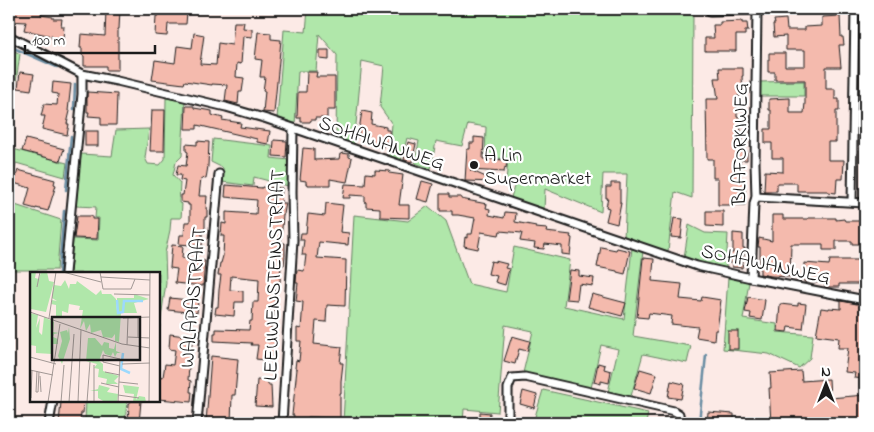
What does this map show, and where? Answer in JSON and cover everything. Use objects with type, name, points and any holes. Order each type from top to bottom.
[{"type":"street","points":[[710,11],[791,9]]},
{"type":"street","points":[[852,202],[855,9]]},
{"type":"street","name":"BLAFORKIWEG","points":[[751,278],[754,202],[756,197],[757,10]]},
{"type":"street","name":"SOHAWANWEG","points":[[9,36],[82,74],[226,107],[267,119],[697,266],[865,300]]},
{"type":"street","points":[[65,272],[82,94],[82,74]]},
{"type":"street","name":"LEEUWENSTEINSTRAAT","points":[[282,423],[293,240],[294,128]]},
{"type":"street","name":"WALAPASTRAAT","points":[[197,423],[219,174]]},
{"type":"street","points":[[756,197],[865,203]]},
{"type":"street","points":[[508,423],[508,388],[512,378],[525,377],[674,411],[679,414],[680,423]]},
{"type":"street","points":[[49,423],[53,402]]},
{"type":"green space","points":[[308,9],[693,9],[692,198],[675,192],[668,251],[624,238],[627,174],[603,174],[601,212],[545,189],[544,210],[511,198],[514,186],[506,182],[508,159],[485,157],[486,127],[468,124],[462,146],[436,141],[431,169],[415,163],[419,141],[407,138],[401,161],[389,157],[392,124],[380,107],[384,66],[362,61],[354,145],[336,139],[337,55],[319,34],[316,71],[298,71],[295,125],[277,119],[284,30],[306,32]]},
{"type":"green space","points":[[9,48],[20,54],[9,131]]},
{"type":"green space","points":[[804,81],[804,96],[759,96],[759,82]]},
{"type":"green space","points":[[166,98],[185,101],[182,156],[176,162],[173,175],[180,183],[179,203],[182,204],[181,218],[171,218],[165,253],[166,283],[160,325],[160,272],[70,272],[73,239],[98,240],[99,218],[95,218],[96,207],[76,206],[81,154],[112,156],[116,130],[149,129],[145,158],[148,164],[160,165],[165,159]]},
{"type":"green space","points":[[857,99],[865,99],[865,125],[857,124]]},
{"type":"green space","points":[[213,139],[272,146],[271,158],[289,160],[288,186],[254,177],[253,186],[222,182],[223,168],[211,162]]},
{"type":"green space","points":[[9,148],[67,163],[65,177],[16,163],[9,193]]},
{"type":"green space","points":[[9,203],[61,220],[57,270],[10,270],[9,300]]},
{"type":"green space","points":[[428,206],[446,221],[469,284],[506,292],[514,247],[570,260],[564,306],[624,319],[632,248],[643,251],[633,336],[691,346],[687,363],[643,354],[631,396],[608,392],[618,349],[601,345],[591,388],[523,373],[533,331],[505,325],[498,412],[464,409],[463,423],[343,423],[354,215],[408,221]]},
{"type":"green space","points":[[689,225],[705,233],[728,234],[726,269],[684,258]]},
{"type":"green space","points":[[728,277],[749,282],[743,319],[777,324],[777,332],[813,335],[810,358],[799,368],[769,354],[723,349]]},
{"type":"green space","points":[[543,390],[648,413],[646,423],[514,423],[515,417],[534,420]]},
{"type":"green space","points":[[86,402],[127,402],[125,423],[99,423],[99,420],[85,420]]},
{"type":"building","points":[[9,9],[42,9],[41,15],[53,17],[53,19],[62,19],[61,26],[64,26],[63,39],[51,38],[52,36],[24,30],[26,22],[9,21]]},
{"type":"building","points":[[106,9],[120,9],[118,70],[106,70],[106,66],[84,66],[84,56],[82,55],[82,48],[80,48],[81,34],[105,36]]},
{"type":"building","points":[[159,9],[169,10],[169,12],[187,12],[186,24],[168,24],[167,36],[155,35],[156,16],[158,16]]},
{"type":"building","points":[[840,16],[841,37],[843,37],[844,45],[839,45],[841,67],[826,67],[826,89],[835,89],[835,99],[839,99],[839,111],[836,111],[836,142],[828,142],[828,160],[844,160],[843,179],[837,179],[836,193],[828,191],[797,191],[797,183],[777,183],[777,191],[764,191],[765,171],[783,172],[783,158],[772,158],[772,143],[765,143],[765,129],[771,129],[769,99],[790,98],[790,113],[804,113],[805,103],[805,80],[775,80],[775,72],[768,72],[769,53],[785,53],[785,66],[805,66],[805,50],[786,50],[786,36],[774,37],[774,20],[786,19],[787,30],[805,30],[805,27],[822,26],[822,17]]},
{"type":"building","points":[[742,21],[742,23],[747,23],[748,31],[745,31],[745,35],[736,35],[736,51],[705,51],[705,38],[714,38],[713,25],[720,25],[720,22]]},
{"type":"building","points":[[234,22],[244,22],[243,28],[252,29],[252,37],[243,36],[241,64],[237,63],[236,77],[244,78],[242,92],[239,92],[238,104],[225,101],[227,85],[185,81],[184,84],[152,80],[155,60],[175,63],[177,46],[192,48],[194,33],[204,35],[200,64],[216,65],[218,43],[232,45]]},
{"type":"building","points":[[258,32],[271,33],[271,39],[281,40],[274,113],[263,112],[265,77],[260,77],[262,60],[255,59]]},
{"type":"building","points":[[320,50],[329,50],[329,60],[320,59]]},
{"type":"building","points":[[719,68],[743,68],[743,96],[737,96],[737,117],[740,117],[742,152],[747,151],[747,160],[740,160],[740,179],[745,179],[745,205],[718,205],[718,178],[713,178],[713,159],[707,159],[706,99],[718,99],[715,78],[720,78]]},
{"type":"building","points":[[20,72],[34,74],[31,90],[18,88]]},
{"type":"building","points":[[307,72],[317,72],[316,77],[335,77],[335,110],[327,110],[327,118],[315,118],[315,120],[310,122],[301,122],[301,118],[297,118],[298,92],[306,92]]},
{"type":"building","points":[[53,82],[71,84],[67,135],[42,129],[45,116],[41,116],[44,104],[57,105],[58,94],[52,93]]},
{"type":"building","points":[[87,92],[117,94],[116,125],[101,125],[101,117],[88,116]]},
{"type":"building","points":[[186,106],[194,106],[194,108],[212,111],[212,115],[223,118],[222,120],[241,123],[240,127],[270,131],[268,144],[257,142],[257,139],[197,125],[197,129],[185,129]]},
{"type":"building","points":[[152,110],[165,110],[164,151],[150,151]]},
{"type":"building","points":[[362,111],[372,113],[371,124],[386,127],[386,130],[389,130],[390,142],[384,142],[383,148],[371,145],[373,139],[358,137]]},
{"type":"building","points":[[85,131],[98,131],[98,146],[85,146]]},
{"type":"building","name":"A Lin Supermarket","points":[[474,137],[484,138],[483,159],[507,160],[504,172],[470,170],[497,182],[465,181],[467,149],[470,149],[470,143],[474,143]]},
{"type":"building","points":[[26,139],[64,149],[60,161],[22,151]]},
{"type":"building","points":[[274,140],[287,141],[286,157],[273,156]]},
{"type":"building","points":[[197,141],[209,142],[206,179],[201,178],[199,196],[207,196],[207,217],[205,217],[205,232],[202,232],[202,246],[179,244],[180,235],[184,235],[185,222],[190,222],[190,205],[181,202],[185,181],[180,180],[181,175],[176,175],[178,165],[186,166],[188,152],[186,151],[186,144],[197,145]]},
{"type":"building","points":[[408,142],[416,144],[412,162],[404,160]]},
{"type":"building","points":[[303,148],[314,149],[314,160],[339,159],[342,153],[349,154],[349,157],[352,158],[347,182],[330,179],[330,185],[308,185],[306,181],[300,180]]},
{"type":"building","points":[[18,170],[55,180],[54,184],[56,185],[48,211],[25,206],[30,188],[14,183]]},
{"type":"building","points":[[375,170],[390,171],[389,173],[403,175],[399,205],[409,205],[409,218],[380,217],[380,208],[366,207],[365,196],[350,195],[350,198],[343,198],[345,184],[365,185],[366,173],[375,174]]},
{"type":"building","points":[[422,181],[433,184],[428,202],[417,199]]},
{"type":"building","points":[[611,183],[620,183],[621,203],[617,224],[606,221],[609,208],[606,207],[608,198],[606,198],[606,187],[611,187]]},
{"type":"building","points":[[226,185],[282,188],[281,203],[286,203],[283,214],[281,243],[285,243],[285,255],[284,265],[281,265],[280,282],[276,282],[274,321],[272,320],[270,336],[276,337],[273,361],[256,359],[258,345],[214,341],[216,329],[249,330],[250,321],[252,321],[253,302],[258,302],[259,279],[231,276],[230,290],[243,291],[243,302],[235,302],[234,316],[215,314],[216,307],[218,307],[221,275],[218,275],[223,256],[224,236],[221,236],[222,223],[226,224],[226,212],[256,214],[257,200],[225,197]]},
{"type":"building","points":[[440,194],[449,194],[449,197],[461,197],[461,199],[487,204],[486,208],[490,209],[489,215],[504,218],[505,212],[516,213],[515,222],[536,226],[535,228],[547,229],[546,232],[571,235],[570,255],[562,254],[562,246],[545,244],[544,249],[534,248],[535,243],[520,241],[522,233],[500,231],[499,235],[481,232],[478,249],[464,246],[465,237],[468,238],[468,234],[472,234],[475,218],[452,215],[452,211],[440,211]]},
{"type":"building","points":[[326,203],[343,205],[340,232],[349,233],[348,245],[319,242],[317,258],[346,260],[345,306],[327,305],[326,322],[316,321],[314,344],[342,347],[340,363],[343,363],[340,418],[308,417],[308,423],[293,423],[294,415],[292,415],[297,369],[295,368],[296,360],[299,361],[301,341],[297,341],[297,328],[301,329],[303,302],[296,301],[297,270],[304,271],[306,255],[302,255],[304,240],[300,240],[301,233],[306,233],[308,214],[325,216]]},
{"type":"building","points":[[706,211],[723,211],[723,227],[706,226]]},
{"type":"building","points":[[772,215],[783,215],[783,219],[836,218],[836,220],[844,219],[845,221],[865,221],[865,244],[852,244],[852,241],[836,241],[836,250],[823,250],[823,244],[791,244],[790,277],[760,274],[759,238],[772,241]]},
{"type":"building","points":[[77,216],[92,216],[92,219],[98,219],[97,239],[74,238]]},
{"type":"building","points":[[674,218],[683,219],[681,238],[671,237]]},
{"type":"building","points":[[733,233],[743,234],[743,248],[745,248],[742,268],[732,267],[732,263],[729,263],[730,253],[733,253]]},
{"type":"building","points":[[172,245],[183,246],[182,258],[205,261],[203,286],[175,283],[177,269],[170,268]]},
{"type":"building","points":[[601,247],[630,251],[625,274],[597,267]]},
{"type":"building","points":[[643,258],[654,259],[652,281],[682,284],[680,299],[701,301],[702,297],[721,300],[714,340],[696,337],[698,327],[671,324],[672,316],[649,313],[648,318],[637,317]]},
{"type":"building","points":[[830,260],[865,260],[865,274],[862,274],[862,284],[839,284],[839,287],[825,287],[825,283],[804,282],[804,263],[829,265]]},
{"type":"building","points":[[491,261],[507,264],[505,268],[509,269],[505,285],[495,282],[497,276],[488,274]]},
{"type":"building","points":[[570,270],[579,271],[579,276],[594,278],[593,286],[579,284],[577,300],[566,299]]},
{"type":"building","points":[[592,294],[626,303],[622,316],[588,307]]},
{"type":"building","points":[[748,297],[765,300],[762,320],[750,318],[751,313],[745,312]]},
{"type":"building","points":[[170,298],[198,301],[197,313],[168,310]]},
{"type":"building","points":[[841,301],[862,305],[861,314],[865,314],[865,344],[863,344],[861,359],[865,360],[865,379],[854,378],[855,373],[845,372],[848,348],[838,348],[839,338],[816,335],[821,308],[841,309]]},
{"type":"building","points":[[798,303],[806,304],[803,329],[788,327],[787,332],[778,331],[780,304],[798,306]]},
{"type":"building","points":[[728,331],[738,331],[738,349],[728,349]]},
{"type":"building","points":[[170,334],[185,336],[185,341],[192,342],[188,380],[191,381],[191,402],[160,399],[160,376],[163,377],[165,364],[173,365],[175,350],[169,349]]},
{"type":"building","points":[[512,336],[530,341],[527,351],[519,349],[515,364],[504,361]]},
{"type":"building","points":[[211,356],[238,359],[235,395],[232,395],[231,423],[206,423]]},
{"type":"building","points":[[598,363],[605,365],[604,369],[611,371],[609,383],[601,381],[601,384],[594,382]]},
{"type":"building","points":[[640,369],[657,374],[651,393],[634,388]]},
{"type":"building","points":[[801,371],[802,381],[829,379],[830,398],[865,395],[865,423],[771,423],[770,373]]},
{"type":"building","points":[[257,380],[268,381],[268,385],[271,385],[272,407],[255,406]]},
{"type":"building","points":[[671,381],[684,384],[681,399],[668,397]]},
{"type":"building","points":[[523,391],[537,395],[534,408],[520,404]]},
{"type":"building","points":[[61,402],[84,402],[80,423],[59,423]]},
{"type":"building","points":[[130,402],[141,402],[139,423],[128,423]]},
{"type":"building","points":[[480,412],[490,413],[489,423],[480,423]]},
{"type":"building","points":[[708,412],[734,414],[734,423],[707,423]]},
{"type":"waterway","points":[[9,46],[57,67]]},
{"type":"waterway","points":[[74,109],[75,84]]},
{"type":"waterway","points":[[66,190],[71,136]]},
{"type":"waterway","points":[[59,272],[64,211]]},
{"type":"waterway","points":[[699,423],[706,355]]},
{"type":"place","name":"A Lin Supermarket","points":[[474,165]]}]
